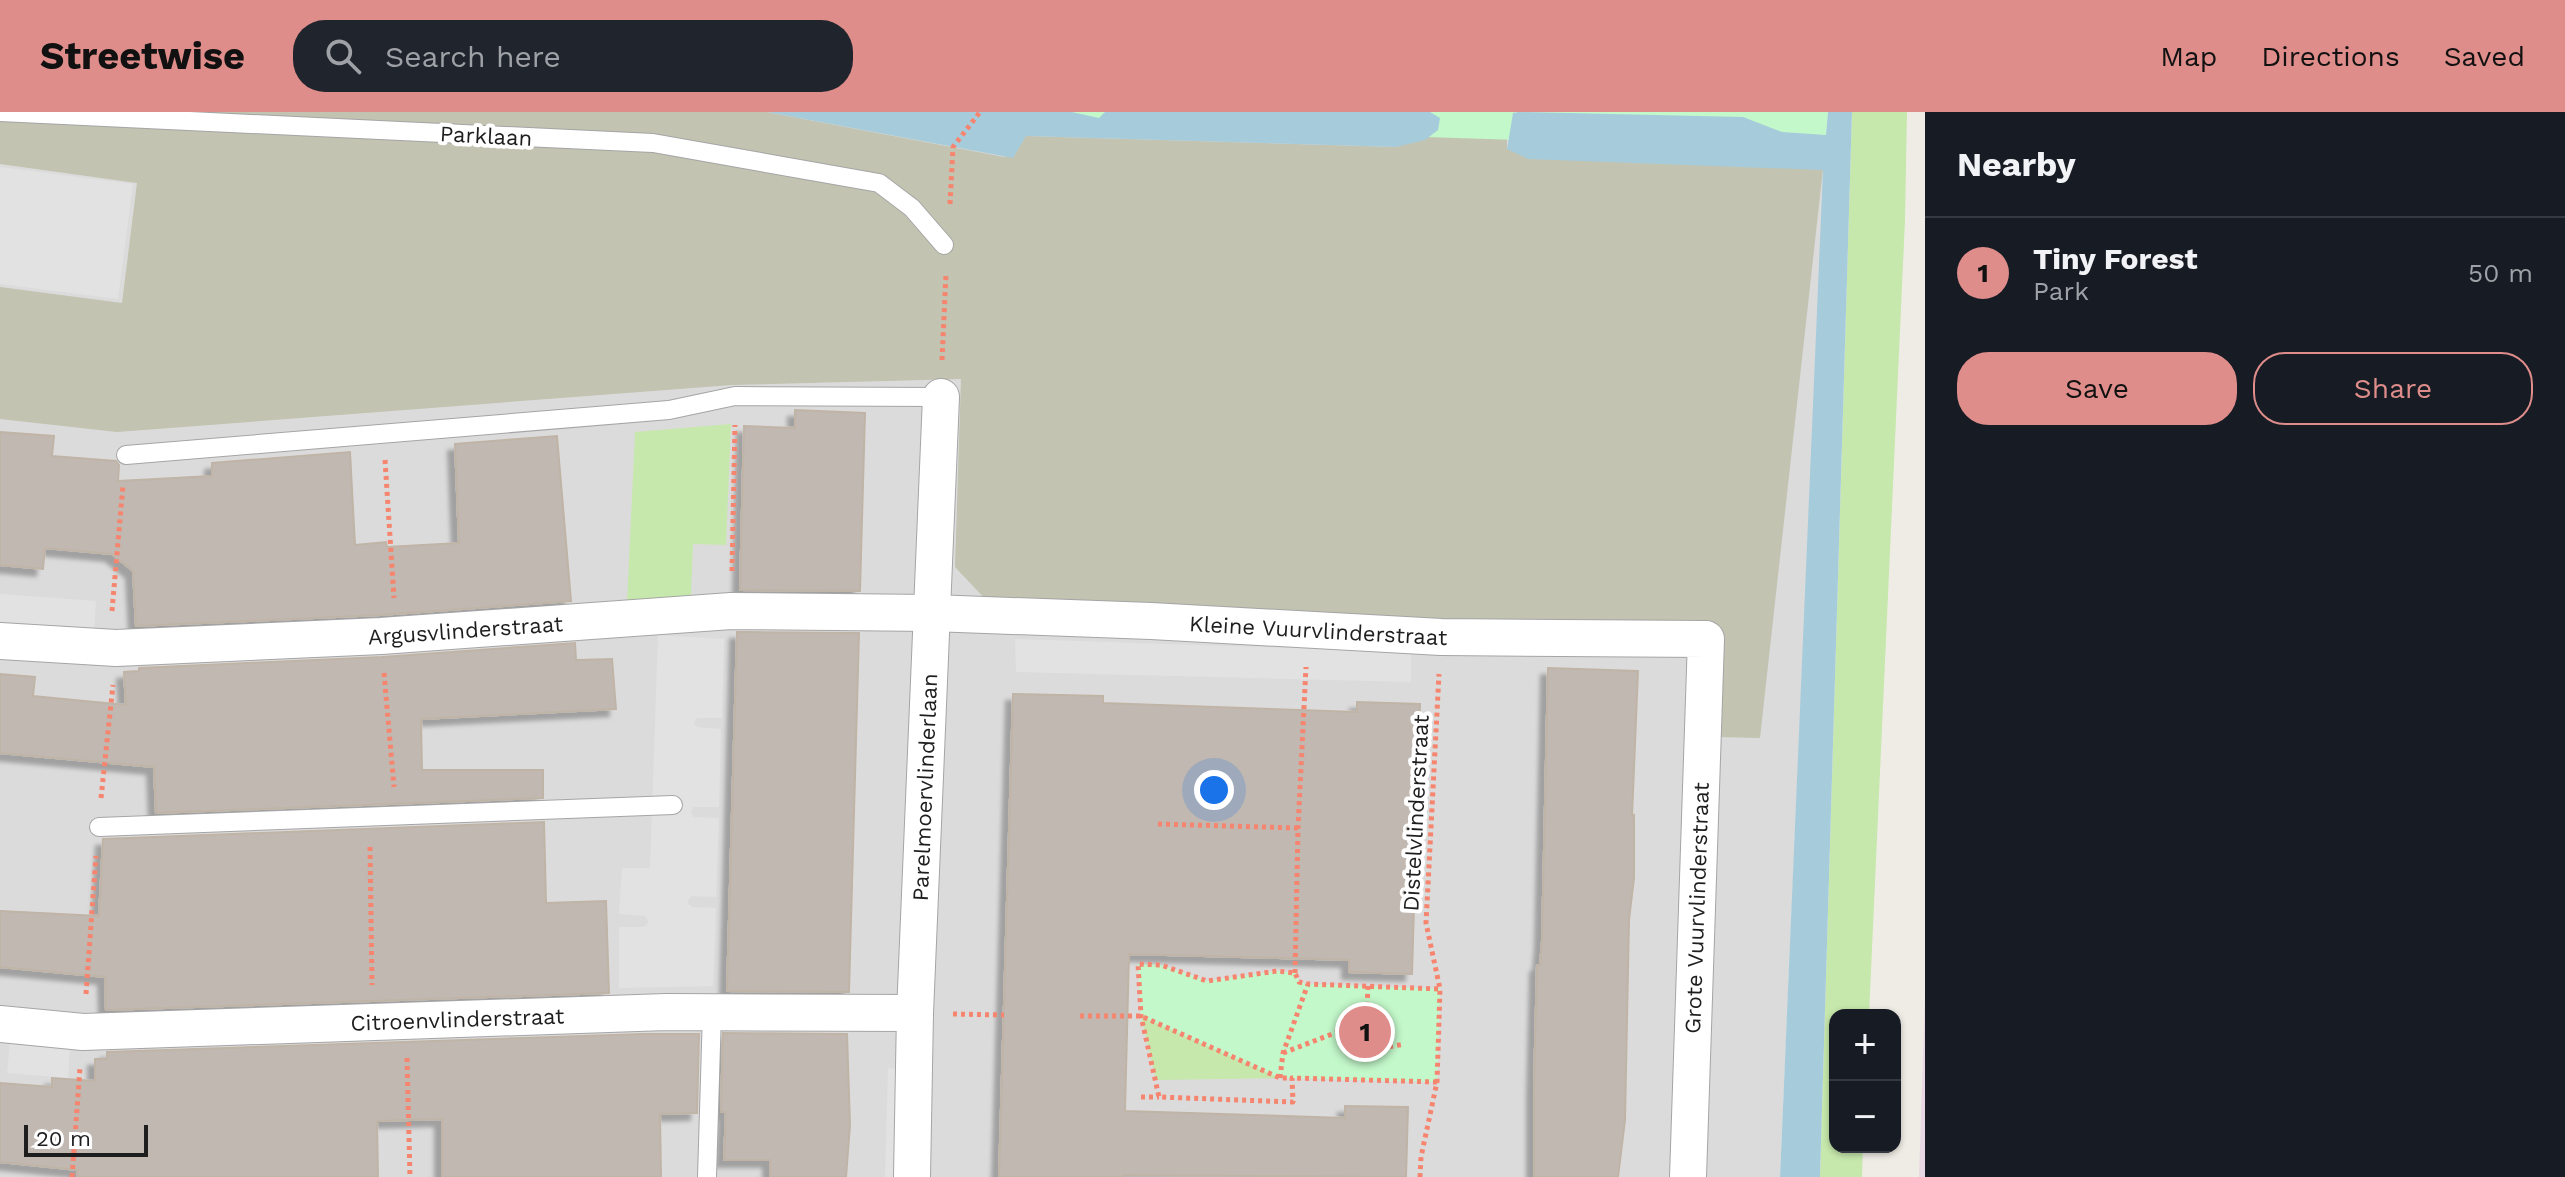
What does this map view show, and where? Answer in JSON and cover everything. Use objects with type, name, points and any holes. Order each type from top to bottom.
[{"type":"street","name":"Parelmoervlinderlaan","points":[[912,1177],[915,1013],[941,397]]},
{"type":"street","name":"Argusvlinderstraat","points":[[0,641],[113,648],[389,636],[731,611],[932,613]]},
{"type":"street","name":"Kleine Vuurvlinderstraat","points":[[932,613],[1441,637],[1706,639]]},
{"type":"street","name":"Grote Vuurvlinderstraat","points":[[1688,1177],[1706,639]]},
{"type":"street","name":"Citroenvlinderstraat","points":[[0,1024],[83,1032],[666,1012],[915,1013]]},
{"type":"lane","name":"Parklaan","points":[[0,112],[653,143],[879,183],[912,208],[944,245]]},
{"type":"lane","points":[[126,455],[669,410],[735,396],[941,397]]},
{"type":"lane","points":[[99,827],[673,805]]},
{"type":"lane","points":[[707,1177],[712,1012]]},
{"type":"path","points":[[953,147],[980,112]]},
{"type":"path","points":[[731,611],[735,396]]},
{"type":"path","points":[[383,433],[396,815]]},
{"type":"path","points":[[72,1177],[126,455]]},
{"type":"path","points":[[1308,630],[1298,828],[1295,973],[1299,982],[1308,984],[1440,989]]},
{"type":"path","name":"Distelvlinderstraat","points":[[1420,1177],[1421,1157],[1437,1082],[1440,989],[1426,923],[1441,637]]},
{"type":"path","points":[[369,817],[389,1022],[410,1177]]},
{"type":"path","points":[[1158,824],[1298,828]]},
{"type":"path","points":[[1159,1097],[1141,1016],[1138,964],[1161,965],[1207,981],[1277,971],[1295,973]]},
{"type":"path","points":[[1280,1078],[1283,1053],[1308,984]]},
{"type":"path","points":[[1283,1053],[1340,1031],[1365,1030],[1370,1022],[1368,986]]},
{"type":"path","points":[[915,1013],[1004,1015]]},
{"type":"path","points":[[1080,1016],[1141,1016],[1280,1078],[1437,1082]]},
{"type":"path","points":[[1353,1032],[1366,1046],[1375,1049],[1405,1044]]},
{"type":"path","points":[[1141,1097],[1293,1102],[1292,1078]]},
{"type":"shaded area","points":[[0,112],[927,112],[994,123],[1825,150],[1780,1177],[0,1177]]},
{"type":"shaded area","points":[[0,112],[767,112],[1004,157],[1026,136],[1396,147],[1438,130],[1507,112],[1507,149],[1823,169],[1760,738],[1717,737],[1717,631],[988,602],[955,567],[961,379],[732,385],[117,432],[0,419],[0,287],[122,303],[137,183],[0,164]]},
{"type":"shaded area","points":[[0,167],[133,184],[118,299],[0,284]]},
{"type":"shaded area","points":[[0,594],[96,601],[94,633],[0,627]]},
{"type":"shaded area","points":[[658,635],[724,639],[722,718],[697,718],[694,723],[697,727],[721,729],[719,807],[694,807],[691,812],[694,817],[719,818],[716,897],[691,896],[687,902],[692,907],[716,908],[713,986],[619,988],[619,927],[644,927],[649,922],[645,916],[619,914],[622,868],[650,868]]},
{"type":"shaded area","points":[[1015,639],[1411,652],[1411,682],[1016,672]]},
{"type":"shaded area","points":[[1925,994],[1925,1177],[1919,1177]]},
{"type":"shaded area","points":[[10,1041],[70,1045],[68,1078],[7,1073]]},
{"type":"shaded area","points":[[888,1068],[902,1069],[898,1177],[885,1177]]},
{"type":"green space","points":[[927,112],[1828,112],[1825,150],[994,123]]},
{"type":"green space","points":[[1852,112],[1907,112],[1905,220],[1869,1009],[1829,1009],[1829,1153],[1863,1153],[1862,1177],[1820,1177]]},
{"type":"green space","points":[[731,424],[726,545],[693,544],[691,595],[627,603],[635,432]]},
{"type":"green space","points":[[1138,964],[1161,965],[1207,981],[1277,971],[1295,973],[1299,982],[1308,984],[1440,989],[1437,1082],[1280,1078],[1141,1016]]},
{"type":"green space","points":[[1141,1016],[1280,1078],[1156,1080]]},
{"type":"water","points":[[767,112],[1072,112],[1099,118],[1105,112],[1430,112],[1440,118],[1438,130],[1425,140],[1396,147],[1026,136],[1013,158]]},
{"type":"water","points":[[1828,112],[1852,112],[1820,1177],[1780,1177],[1823,170],[1528,159],[1507,149],[1513,113],[1743,117],[1782,132],[1826,135]]},
{"type":"building","points":[[795,410],[865,413],[860,591],[740,590],[744,426],[795,428]]},
{"type":"building","points":[[0,432],[54,436],[52,456],[116,461],[119,465],[118,481],[212,476],[212,463],[350,452],[355,545],[386,542],[387,547],[459,543],[455,444],[557,436],[571,601],[380,615],[136,626],[133,571],[112,554],[45,548],[43,569],[0,565]]},
{"type":"building","points":[[737,632],[859,633],[849,992],[727,991]]},
{"type":"building","points":[[575,643],[576,660],[612,659],[616,709],[421,719],[422,770],[543,770],[543,798],[156,813],[154,767],[0,753],[0,674],[35,677],[33,696],[126,705],[124,672],[139,671],[139,668],[382,657]]},
{"type":"building","points":[[1548,668],[1638,671],[1625,1120],[1618,1177],[1534,1177],[1537,965],[1540,965],[1542,941]]},
{"type":"building","points":[[1013,694],[1103,696],[1103,703],[1357,712],[1357,702],[1420,704],[1412,974],[1349,972],[1349,960],[1129,954],[1125,1111],[1345,1118],[1345,1106],[1408,1107],[1406,1177],[999,1177]]},
{"type":"building","points":[[544,822],[546,903],[606,901],[609,993],[106,1010],[105,977],[0,967],[0,911],[99,916],[103,839]]},
{"type":"building","points":[[723,1033],[847,1034],[850,1125],[846,1177],[770,1177],[770,1160],[724,1160],[726,1112],[721,1112]]},
{"type":"building","points":[[699,1034],[697,1113],[660,1114],[661,1177],[442,1177],[442,1119],[377,1121],[378,1177],[77,1177],[78,1170],[0,1162],[0,1083],[52,1087],[52,1078],[95,1081],[95,1059],[107,1059],[107,1052]]},
{"type":"place","name":"Tiny Forest","points":[[1365,1032]]}]
